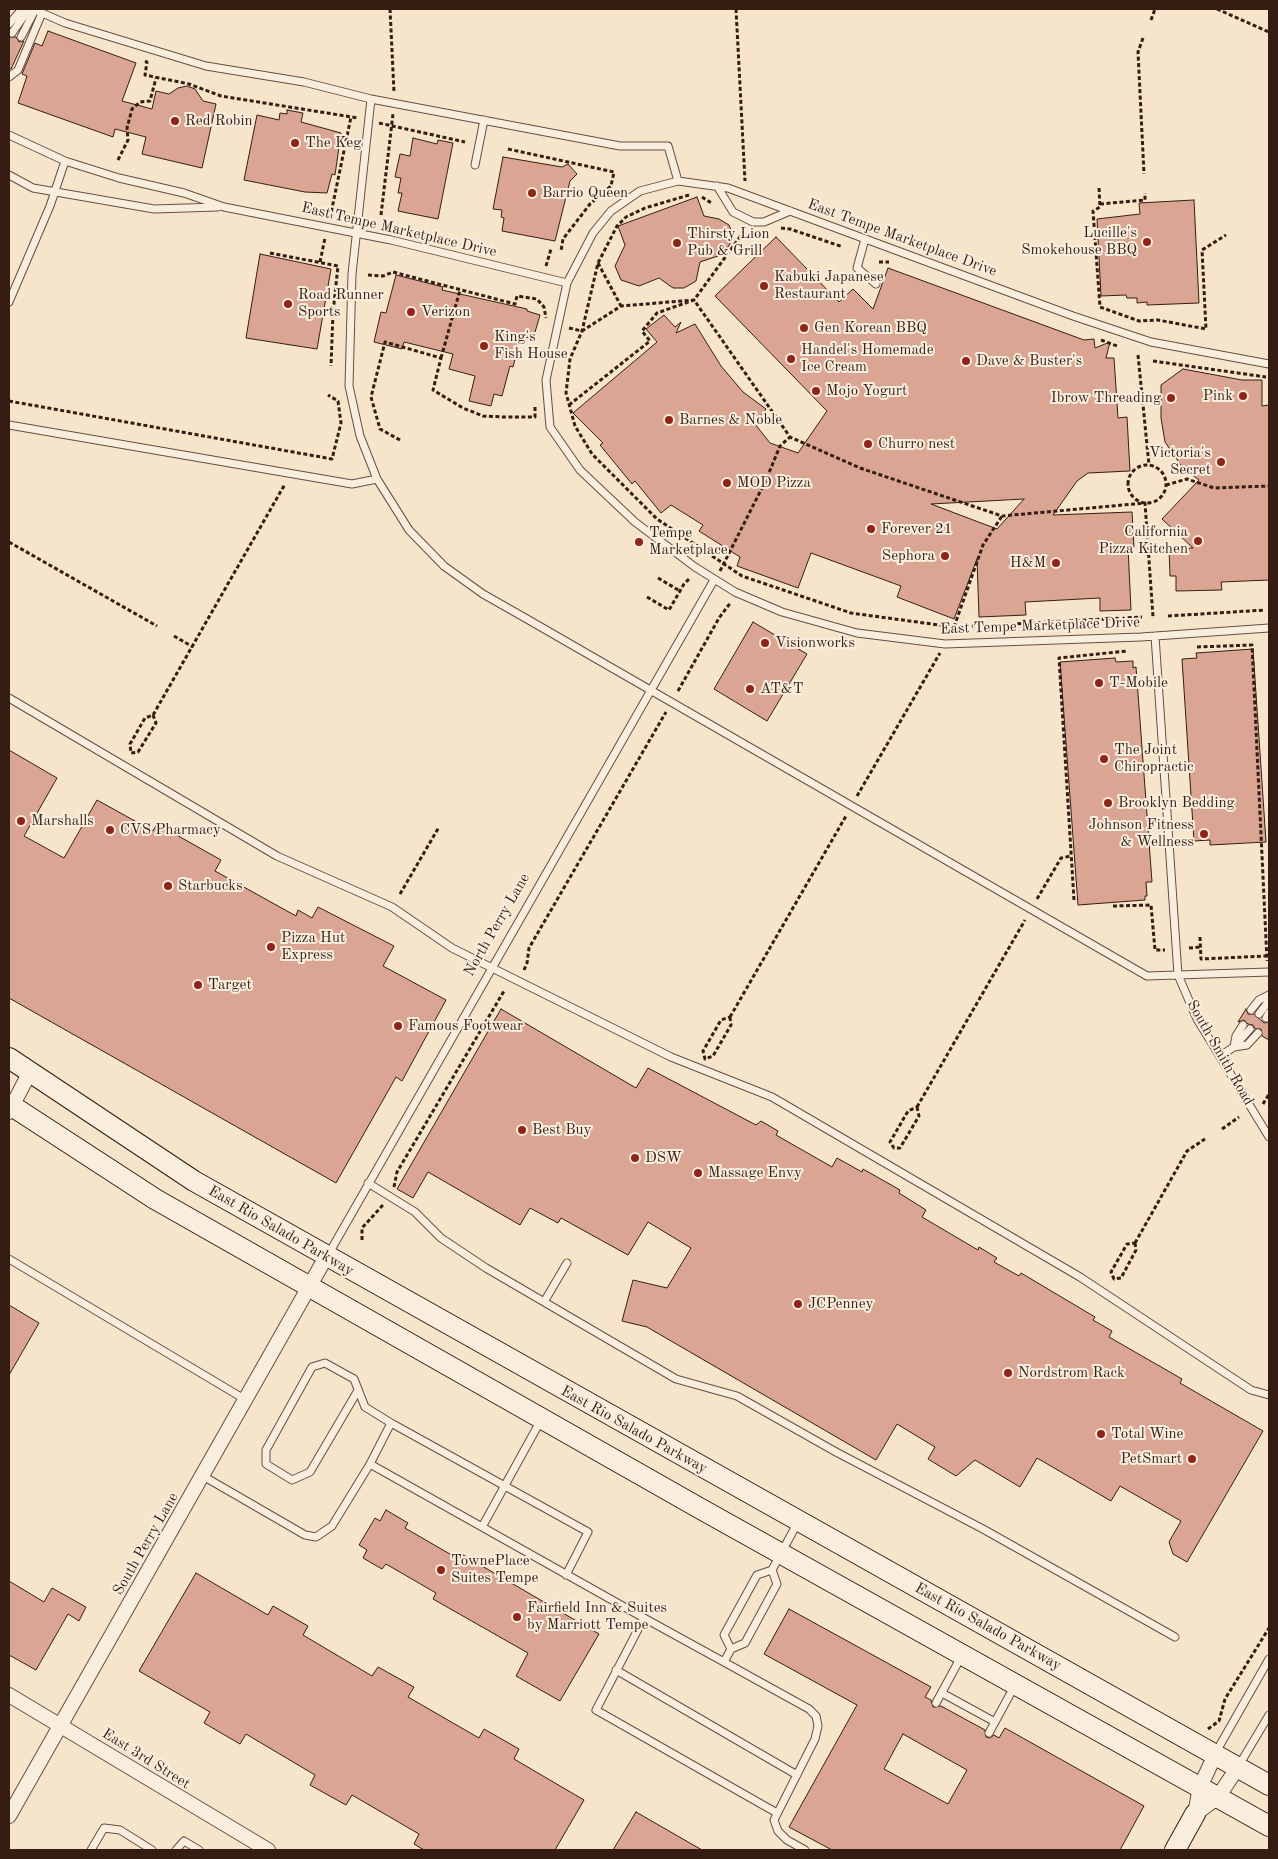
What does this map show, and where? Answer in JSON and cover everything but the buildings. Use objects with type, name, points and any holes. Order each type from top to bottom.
[{"type":"main road","name":"East Rio Salado Parkway","points":[[9,1058],[194,1181],[326,1257],[1269,1785]]},
{"type":"main road","points":[[10,1108],[155,1199],[541,1418],[777,1562],[963,1655],[1269,1826]]},
{"type":"main road","points":[[1175,1850],[1195,1814]]},
{"type":"street","points":[[10,1108],[30,1072]]},
{"type":"street","name":"North Perry Lane","points":[[310,1287],[326,1257]]},
{"type":"street","name":"South Perry Lane","points":[[9,1816],[310,1287]]},
{"type":"street","name":"East 3rd Street","points":[[9,1695],[268,1850]]},
{"type":"street","points":[[1195,1814],[1200,1787],[1215,1755]]},
{"type":"street","points":[[1195,1814],[1218,1797],[1238,1767]]},
{"type":"lane","points":[[9,24],[22,9]]},
{"type":"lane","points":[[12,33],[35,10]]},
{"type":"lane","points":[[21,37],[35,10]]},
{"type":"lane","points":[[9,77],[18,70],[35,10]]},
{"type":"lane","points":[[35,10],[65,24],[206,66],[304,82],[371,99],[620,146],[668,146],[678,182]]},
{"type":"lane","points":[[371,99],[352,274],[350,386],[360,436],[377,479],[409,530],[444,566],[484,594],[652,689],[1147,976],[1269,972]]},
{"type":"lane","points":[[475,165],[484,120]]},
{"type":"lane","name":"East Tempe Marketplace Drive","points":[[9,135],[65,161],[119,178],[184,193],[224,207],[357,234],[567,283]]},
{"type":"lane","points":[[9,302],[56,192],[65,161]]},
{"type":"lane","name":"East Tempe Marketplace Drive","points":[[9,176],[32,188],[154,209],[224,207]]},
{"type":"lane","name":"East Tempe Marketplace Drive","points":[[1269,364],[1152,342],[1073,316],[728,188],[678,182],[640,191],[611,211],[593,233],[567,283],[546,380],[550,428],[580,470],[616,505],[673,552],[735,592],[782,612],[857,633],[945,644],[1155,636],[1269,628]]},
{"type":"lane","points":[[716,186],[733,212],[754,222],[764,222],[790,211]]},
{"type":"lane","points":[[865,239],[857,268],[876,284]]},
{"type":"lane","points":[[9,425],[352,484],[377,479]]},
{"type":"lane","name":"North Perry Lane","points":[[326,1257],[714,580]]},
{"type":"lane","name":"South Smith Road","points":[[1155,636],[1178,975],[1197,1019],[1269,1137]]},
{"type":"lane","points":[[9,698],[277,856],[376,899],[414,920],[452,948],[492,966],[670,1057],[772,1097],[1080,1277],[1251,1390],[1269,1395]]},
{"type":"lane","points":[[1251,1010],[1259,1000],[1269,995]]},
{"type":"lane","points":[[1259,1014],[1269,1001]]},
{"type":"lane","points":[[1234,1047],[1236,1036],[1243,1025]]},
{"type":"lane","points":[[1220,1056],[1234,1047],[1250,1029]]},
{"type":"lane","points":[[1234,1047],[1247,1045],[1258,1033]]},
{"type":"lane","points":[[368,1183],[415,1212],[441,1238],[544,1302],[676,1379],[737,1396],[836,1452],[983,1529],[1175,1637]]},
{"type":"lane","points":[[9,1259],[246,1400]]},
{"type":"lane","points":[[544,1302],[567,1263]]},
{"type":"lane","points":[[357,1392],[310,1472],[292,1480],[266,1464],[266,1450],[312,1367],[326,1363],[354,1379],[357,1392],[365,1408],[588,1532],[566,1574]]},
{"type":"lane","points":[[482,1527],[541,1418]]},
{"type":"lane","points":[[204,1476],[305,1535],[316,1537],[332,1526],[370,1464],[392,1423]]},
{"type":"lane","points":[[370,1464],[809,1709],[816,1716],[818,1726],[816,1738],[774,1820],[778,1831],[787,1840],[805,1850]]},
{"type":"lane","points":[[724,1662],[731,1649],[745,1644],[776,1584],[777,1562],[798,1521]]},
{"type":"lane","points":[[731,1649],[724,1635],[757,1576],[777,1562]]},
{"type":"lane","points":[[644,1618],[596,1710],[777,1813]]},
{"type":"lane","points":[[936,1703],[963,1655]]},
{"type":"lane","points":[[1215,1755],[1269,1659]]},
{"type":"lane","points":[[616,1670],[797,1775]]},
{"type":"lane","points":[[989,1733],[1015,1684]]},
{"type":"lane","points":[[942,1694],[995,1722]]},
{"type":"lane","points":[[1238,1767],[1269,1715]]},
{"type":"lane","points":[[91,1850],[104,1828],[120,1830],[152,1850]]},
{"type":"lane","points":[[176,1850],[184,1841],[199,1850]]},
{"type":"path","points":[[736,9],[745,181]]},
{"type":"path","points":[[1150,20],[1155,9]]},
{"type":"path","points":[[1217,9],[1269,32]]},
{"type":"path","points":[[1143,38],[1138,52],[1144,174]]},
{"type":"path","points":[[138,58],[147,62],[144,75],[189,84],[221,96],[370,120],[465,142]]},
{"type":"path","points":[[118,160],[128,140],[127,128],[132,109],[140,102],[150,101],[156,78]]},
{"type":"path","points":[[320,262],[351,117]]},
{"type":"path","points":[[508,149],[614,172],[611,186],[590,204],[563,239],[561,251]]},
{"type":"path","points":[[1099,188],[1100,207],[1093,211],[1100,307],[1139,321],[1158,320],[1206,329],[1202,250],[1226,236]]},
{"type":"path","points":[[1100,204],[1145,200],[1145,193]]},
{"type":"path","points":[[715,206],[698,195],[645,208],[626,217],[617,226],[598,263],[582,331],[570,359],[566,392],[575,426],[592,454],[657,519],[742,576],[851,613],[954,627],[1142,618]]},
{"type":"path","points":[[569,405],[650,341],[642,331],[657,312],[694,300],[746,227],[738,226]]},
{"type":"path","points":[[772,228],[790,229],[843,247]]},
{"type":"path","points":[[546,266],[551,249]]},
{"type":"path","points":[[270,253],[338,266],[332,313],[331,366]]},
{"type":"path","points":[[598,263],[621,306]]},
{"type":"path","points":[[368,275],[383,276],[393,272],[515,304],[517,296],[537,299],[544,307],[546,321]]},
{"type":"path","points":[[460,290],[433,390],[463,408],[483,416],[535,417],[534,400]]},
{"type":"path","points":[[569,328],[582,331],[621,306],[694,300]]},
{"type":"path","points":[[694,300],[790,437],[860,468],[1002,516],[1145,503],[1160,499],[1166,485],[1166,479],[1160,470],[1149,465],[1136,469],[1129,479],[1128,486],[1133,497],[1145,503]]},
{"type":"path","points":[[400,440],[380,429],[371,397],[385,342],[441,358]]},
{"type":"path","points":[[1138,354],[1149,465]]},
{"type":"path","points":[[1153,361],[1269,377]]},
{"type":"path","points":[[9,401],[332,459],[341,423],[338,401],[328,395]]},
{"type":"path","points":[[714,580],[766,480],[780,446],[790,437]]},
{"type":"path","points":[[298,462],[301,454]]},
{"type":"path","points":[[1166,485],[1188,479],[1214,488],[1269,486]]},
{"type":"path","points":[[153,714],[156,723],[138,752],[131,753],[130,744],[145,718],[153,714],[285,484]]},
{"type":"path","points":[[1145,503],[1153,617]]},
{"type":"path","points":[[954,627],[983,545],[1002,516]]},
{"type":"path","points":[[9,542],[157,626]]},
{"type":"path","points":[[658,578],[680,591]]},
{"type":"path","points":[[647,597],[669,610],[680,591],[690,579]]},
{"type":"path","points":[[678,692],[719,618],[731,602]]},
{"type":"path","points":[[1168,616],[1265,610]]},
{"type":"path","points":[[174,636],[193,646]]},
{"type":"path","points":[[1192,647],[1252,645],[1267,961]]},
{"type":"path","points":[[1074,900],[1059,658],[1131,651]]},
{"type":"path","points":[[858,796],[940,653]]},
{"type":"path","points":[[524,970],[529,948],[666,712]]},
{"type":"path","points":[[730,1017],[721,1020],[702,1051],[705,1059],[713,1056],[727,1033],[731,1025],[730,1017],[846,815]]},
{"type":"path","points":[[400,894],[439,827]]},
{"type":"path","points":[[1037,899],[1061,858],[1071,856]]},
{"type":"path","points":[[1113,906],[1151,905],[1155,950],[1165,950]]},
{"type":"path","points":[[917,1107],[919,1116],[900,1148],[894,1148],[890,1142],[908,1111],[917,1107],[1025,920]]},
{"type":"path","points":[[1200,937],[1201,959],[1266,956]]},
{"type":"path","points":[[1189,948],[1200,947]]},
{"type":"path","points":[[392,1189],[397,1172],[504,991]]},
{"type":"path","points":[[1263,1104],[1269,1094]]},
{"type":"path","points":[[1222,1129],[1239,1117]]},
{"type":"path","points":[[1134,1243],[1127,1244],[1111,1272],[1114,1278],[1121,1278],[1136,1250],[1134,1243],[1187,1151],[1205,1139]]},
{"type":"path","points":[[362,1240],[362,1228],[383,1205]]},
{"type":"path","points":[[1208,1729],[1219,1721],[1225,1699],[1269,1628]]},
{"type":"place","name":"Red Robin","points":[[175,121]]},
{"type":"place","name":"The Keg","points":[[295,143]]},
{"type":"place","name":"Barrio Queen","points":[[532,193]]},
{"type":"place","name":"Lucille's Smokehouse BBQ","points":[[1147,242]]},
{"type":"place","name":"Thirsty Lion Pub & Grill","points":[[677,243]]},
{"type":"place","name":"Kabuki Japanese Restaurant","points":[[764,286]]},
{"type":"place","name":"Road Runner Sports","points":[[288,304]]},
{"type":"place","name":"Verizon","points":[[411,312]]},
{"type":"place","name":"Gen Korean BBQ","points":[[804,328]]},
{"type":"place","name":"King's Fish House","points":[[484,346]]},
{"type":"place","name":"Handel's Homemade Ice Cream","points":[[791,359]]},
{"type":"place","name":"Dave & Buster's","points":[[966,361]]},
{"type":"place","name":"Mojo Yogurt","points":[[816,391]]},
{"type":"place","name":"Pink","points":[[1243,396]]},
{"type":"place","name":"Ibrow Threading","points":[[1171,398]]},
{"type":"place","name":"Barnes & Noble","points":[[669,420]]},
{"type":"place","name":"Churro nest","points":[[868,444]]},
{"type":"place","name":"Victoria's Secret","points":[[1221,462]]},
{"type":"place","name":"MOD Pizza","points":[[727,483]]},
{"type":"place","name":"Forever 21","points":[[871,529]]},
{"type":"place","name":"California Pizza Kitchen","points":[[1198,541]]},
{"type":"place","name":"Tempe Marketplace","points":[[639,542]]},
{"type":"place","name":"Sephora","points":[[945,556]]},
{"type":"place","name":"H&M","points":[[1056,563]]},
{"type":"place","name":"Visionworks","points":[[765,643]]},
{"type":"place","name":"T-Mobile","points":[[1099,683]]},
{"type":"place","name":"AT&T","points":[[750,689]]},
{"type":"place","name":"The Joint Chiropractic","points":[[1104,759]]},
{"type":"place","name":"Brooklyn Bedding","points":[[1108,803]]},
{"type":"place","name":"Marshalls","points":[[21,821]]},
{"type":"place","name":"CVS Pharmacy","points":[[110,830]]},
{"type":"place","name":"Johnson Fitness & Wellness","points":[[1204,834]]},
{"type":"place","name":"Starbucks","points":[[168,886]]},
{"type":"place","name":"Pizza Hut Express","points":[[271,947]]},
{"type":"place","name":"Target","points":[[198,985]]},
{"type":"place","name":"Famous Footwear","points":[[398,1026]]},
{"type":"place","name":"Best Buy","points":[[522,1130]]},
{"type":"place","name":"DSW","points":[[635,1158]]},
{"type":"place","name":"Massage Envy","points":[[698,1173]]},
{"type":"place","name":"JCPenney","points":[[798,1304]]},
{"type":"place","name":"Nordstrom Rack","points":[[1008,1373]]},
{"type":"place","name":"Total Wine","points":[[1101,1434]]},
{"type":"place","name":"PetSmart","points":[[1192,1459]]},
{"type":"place","name":"TownePlace Suites Tempe","points":[[441,1570]]},
{"type":"place","name":"Fairfield Inn & Suites by Marriott Tempe","points":[[517,1617]]}]
